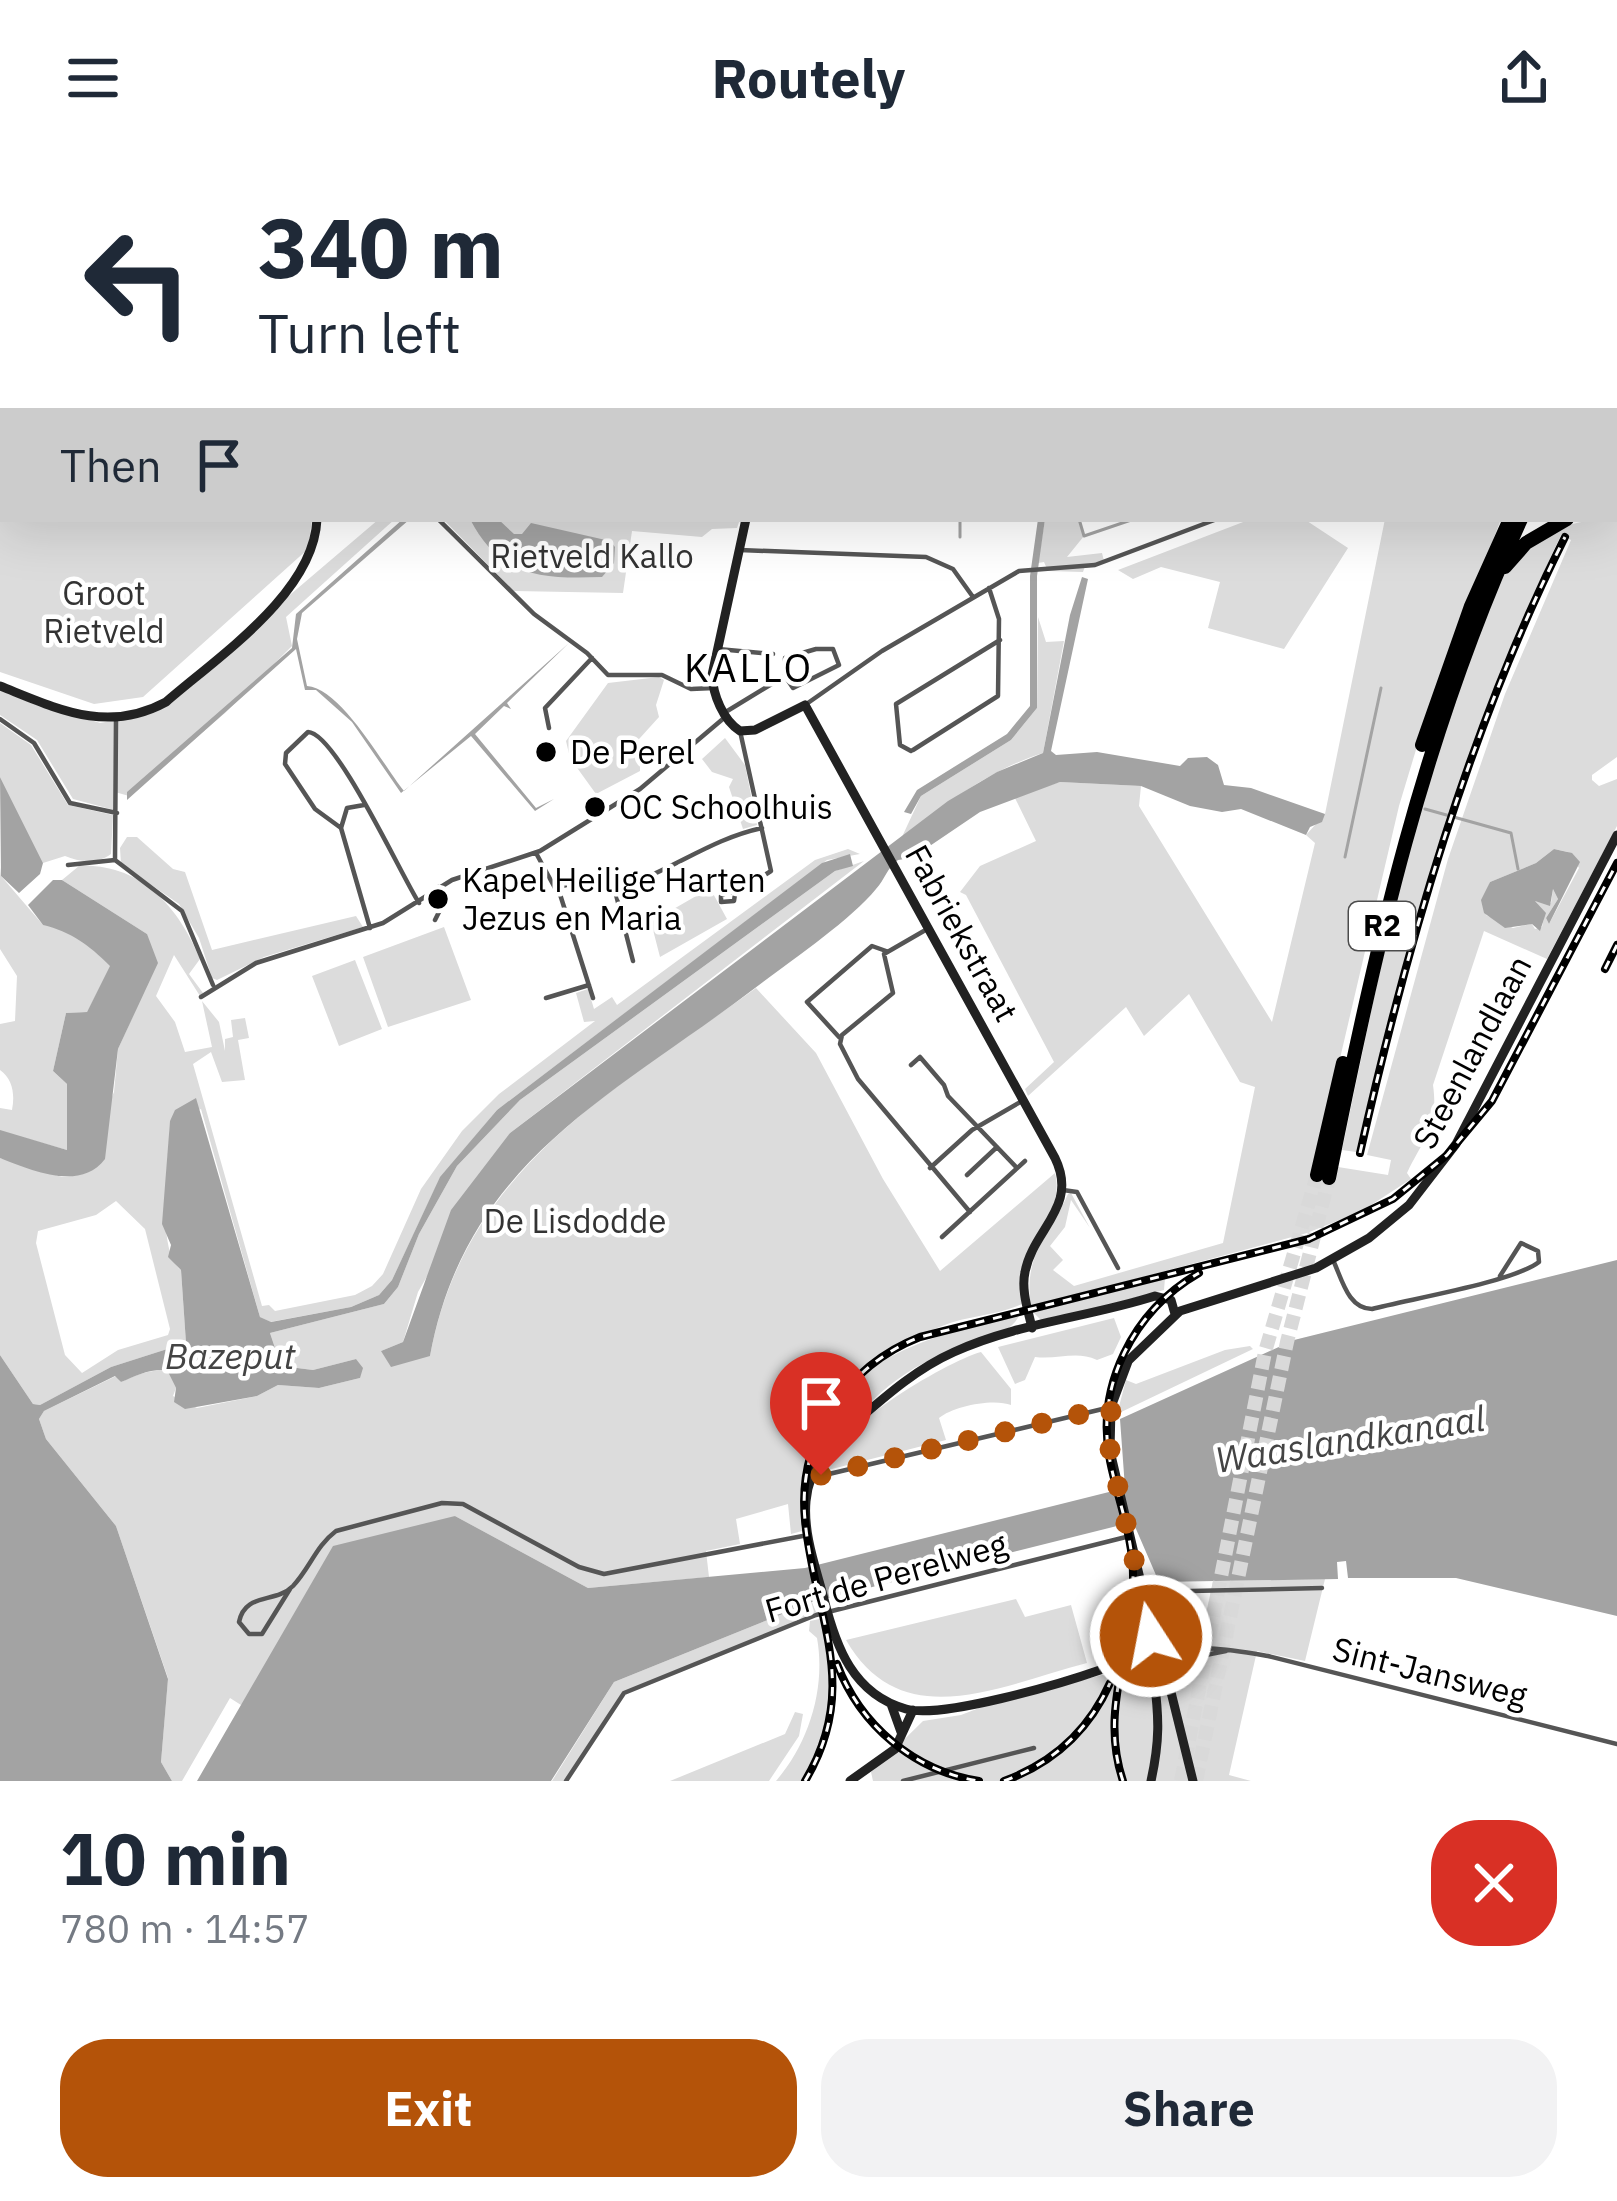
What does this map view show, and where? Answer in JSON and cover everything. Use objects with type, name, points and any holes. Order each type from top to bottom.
[{"type":"highway","name":"R2","points":[[1506,522],[1432,711],[1404,807],[1323,1177],[1393,875],[1432,743],[1488,591],[1520,522]]},
{"type":"highway","points":[[1488,591],[1526,543],[1562,522]]},
{"type":"main road","points":[[0,686],[72,714],[113,720],[166,701],[288,592],[309,561],[316,522]]},
{"type":"main road","points":[[745,522],[714,688],[724,715],[740,730],[755,730],[805,705]]},
{"type":"main road","name":"Fabriekstraat","points":[[805,705],[1061,1170],[1063,1190]]},
{"type":"main road","name":"Steenlandlaan","points":[[1172,1313],[1333,1259],[1398,1215],[1450,1155],[1617,835]]},
{"type":"main road","points":[[1032,1328],[1025,1268],[1053,1221],[1063,1190]]},
{"type":"main road","points":[[952,1710],[891,1704],[862,1684],[848,1665],[827,1612],[808,1535],[806,1501],[813,1472],[837,1438],[912,1376],[966,1347],[1156,1299],[1172,1313],[1144,1335],[1129,1360],[1111,1407],[1109,1444],[1193,1781]]},
{"type":"main road","points":[[905,1730],[982,1700],[1105,1669],[1145,1665],[1159,1657]]},
{"type":"main road","points":[[1151,1781],[1160,1736],[1153,1672],[1159,1657]]},
{"type":"main road","points":[[848,1665],[878,1691],[911,1707],[982,1700]]},
{"type":"main road","points":[[891,1704],[905,1730]]},
{"type":"main road","points":[[850,1781],[865,1777],[884,1758],[905,1730],[911,1707]]},
{"type":"street","points":[[441,522],[534,614],[616,679],[662,675],[691,689],[714,688]]},
{"type":"street","points":[[805,705],[973,597],[1028,568],[1095,565],[1209,522]]},
{"type":"street","points":[[740,550],[926,557],[953,569],[973,597]]},
{"type":"street","points":[[989,588],[998,610],[1000,640],[998,696],[912,751],[900,745],[896,704],[1000,640]]},
{"type":"street","points":[[718,649],[773,654]]},
{"type":"street","points":[[799,651],[834,651],[838,664],[793,688],[785,676],[785,658],[799,651]]},
{"type":"street","points":[[549,728],[544,708],[592,658]]},
{"type":"street","points":[[201,997],[278,954],[370,928],[419,904],[438,887],[536,853],[640,789],[724,715],[785,676]]},
{"type":"street","points":[[0,719],[34,743],[70,803],[117,813]]},
{"type":"street","points":[[113,720],[115,860]]},
{"type":"street","points":[[735,894],[771,871],[740,730]]},
{"type":"street","points":[[341,828],[310,804],[285,764],[286,753],[302,736],[315,732],[322,738],[419,904]]},
{"type":"street","points":[[364,805],[344,812],[341,828],[370,928]]},
{"type":"street","points":[[614,887],[658,875],[728,836],[762,828]]},
{"type":"street","points":[[536,853],[557,888],[592,998]]},
{"type":"street","points":[[68,865],[115,860],[182,911],[215,986]]},
{"type":"street","points":[[557,888],[601,876],[614,887],[633,961]]},
{"type":"street","points":[[435,920],[444,902],[438,887]]},
{"type":"street","points":[[841,1038],[895,989],[883,961],[886,951],[929,928]]},
{"type":"street","points":[[886,951],[872,946],[806,1002],[841,1038],[858,1079],[970,1212]]},
{"type":"street","points":[[546,998],[589,986]]},
{"type":"street","points":[[911,1065],[920,1057],[948,1096],[1017,1168]]},
{"type":"street","points":[[930,1168],[977,1127],[1023,1100]]},
{"type":"street","points":[[967,1175],[998,1147]]},
{"type":"street","points":[[942,1238],[1025,1162]]},
{"type":"street","name":"Fabriekstraat","points":[[1063,1190],[1077,1192],[1118,1268]]},
{"type":"street","points":[[1333,1259],[1350,1296],[1364,1310],[1500,1276],[1536,1265],[1538,1251],[1521,1243],[1500,1276]]},
{"type":"street","points":[[813,1472],[829,1474],[1111,1407]]},
{"type":"street","points":[[290,1589],[249,1603],[242,1610],[239,1622],[249,1634],[262,1634],[271,1626],[322,1542],[336,1532],[442,1503],[475,1509],[579,1568],[604,1574],[808,1535]]},
{"type":"street","name":"Fort de Perelweg","points":[[566,1781],[624,1693],[827,1612],[1130,1536]]},
{"type":"street","name":"Sint-Jansweg","points":[[1145,1599],[1191,1591],[1322,1588]]},
{"type":"street","name":"Sint-Jansweg","points":[[1159,1657],[1175,1650],[1232,1651],[1617,1744]]},
{"type":"street","points":[[903,1781],[1034,1748]]},
{"type":"green space","name":"Groot Rietveld","points":[[0,522],[312,522],[308,549],[143,697],[94,704],[0,672]]},
{"type":"green space","points":[[375,522],[392,522],[286,617],[292,646],[225,713],[129,796],[115,792],[114,810],[73,799],[37,740],[0,715],[0,690],[100,723],[150,714]]},
{"type":"green space","name":"Rietveld Kallo","points":[[446,522],[739,522],[737,528],[712,529],[702,537],[632,531],[623,593],[514,591]]},
{"type":"green space","points":[[1045,522],[1080,522],[1084,536],[1067,557],[1102,553],[1104,561],[1085,566],[1083,572],[1048,571],[1044,562],[1038,563]]},
{"type":"green space","points":[[1243,522],[1309,522],[1348,548],[1284,649],[1208,628],[1220,582],[1161,567],[1133,579],[1118,570]]},
{"type":"green space","points":[[1384,522],[1500,522],[1428,710],[1399,806],[1313,1174],[1338,1167],[1388,1175],[1391,1160],[1367,1155],[1448,859],[1505,694],[1571,540],[1561,535],[1496,685],[1418,916],[1356,1152],[1342,1150],[1396,901],[1430,778],[1501,580],[1528,548],[1574,524],[1617,522],[1617,757],[1592,775],[1592,780],[1599,786],[1617,779],[1617,826],[1547,959],[1484,931],[1433,1085],[1432,1123],[1407,1173],[1411,1179],[1362,1211],[1307,1233],[1031,1307],[1034,1260],[1071,1193],[1090,1228],[1071,1200],[1065,1227],[1050,1246],[1063,1260],[1053,1270],[1074,1286],[1223,1243],[1255,1087],[1240,1082],[1189,994],[1144,1036],[1126,1007],[1028,1096],[1025,1089],[1054,1062],[966,895],[960,892],[980,866],[1036,841],[1014,796],[1060,782],[1141,786],[1139,806],[1272,1022],[1315,843],[1306,835],[1325,814]],"holes":[[[1554,849],[1568,852],[1579,868],[1549,924],[1546,918],[1558,899],[1553,889],[1551,903],[1535,901],[1545,913],[1542,927],[1535,929],[1528,918],[1531,924],[1513,928],[1486,915],[1484,897],[1490,882],[1536,863]]]},
{"type":"green space","points":[[1038,617],[1046,642],[1064,641],[1043,753],[986,778],[901,839],[921,796],[1011,740],[1037,708]]},
{"type":"green space","points":[[664,680],[656,705],[659,717],[630,749],[640,761],[640,771],[596,794],[570,758],[566,741],[608,683]]},
{"type":"green space","points":[[0,723],[31,745],[68,805],[113,815],[111,854],[94,861],[65,856],[43,863],[0,777]]},
{"type":"green space","points":[[725,738],[745,765],[757,825],[743,829],[729,787],[733,779],[712,772],[702,759]]},
{"type":"green space","points":[[127,837],[137,837],[173,869],[185,872],[212,950],[356,916],[363,927],[264,957],[217,980],[179,904],[121,864],[120,848]]},
{"type":"green space","points":[[848,849],[860,854],[827,860],[497,1110],[440,1178],[392,1280],[379,1295],[351,1307],[270,1322],[260,1317],[201,1109],[170,1121],[166,1223],[173,1259],[181,1270],[186,1343],[111,1367],[40,1405],[33,1404],[0,1355],[0,1158],[62,1177],[78,1175],[114,1092],[118,1049],[137,1007],[147,934],[62,880],[79,866],[101,867],[138,880],[168,905],[191,940],[200,959],[189,974],[203,993],[200,996],[174,955],[156,996],[175,1022],[185,1052],[212,1047],[202,1001],[219,1022],[225,1051],[225,1039],[233,1037],[231,1020],[245,1018],[249,1038],[238,1040],[245,1080],[222,1082],[211,1052],[193,1064],[262,1306],[275,1311],[355,1295],[372,1286],[383,1274],[421,1189],[462,1131],[499,1094],[595,1021],[584,1022],[576,993],[588,989],[594,1009],[612,997],[617,1005],[815,860]],"holes":[[[116,1201],[145,1229],[168,1335],[118,1350],[82,1373],[65,1355],[36,1243],[38,1231],[96,1215]]]},
{"type":"green space","name":"De Lisdodde","points":[[864,861],[510,1133],[418,1292],[403,1342],[381,1351],[430,1356],[448,1290],[476,1233],[511,1184],[600,1100],[756,988],[816,1053],[883,1179],[940,1271],[1055,1173],[1053,1206],[1024,1267],[1022,1304],[917,1336],[854,1378],[823,1416],[813,1440],[805,1474],[802,1531],[791,1534],[788,1504],[736,1519],[740,1544],[706,1551],[709,1577],[588,1588],[455,1516],[241,1705],[230,1698],[182,1781],[172,1781],[161,1762],[168,1678],[116,1526],[46,1439],[39,1419],[44,1411],[116,1376],[121,1382],[153,1371],[167,1370],[176,1388],[173,1396],[197,1408],[257,1396],[278,1385],[319,1388],[360,1378],[356,1359],[313,1370],[281,1366],[270,1333],[384,1304],[398,1287],[419,1234],[457,1166],[520,1100],[835,871]]},
{"type":"green space","points":[[0,867],[1,876],[43,925],[72,934],[111,966],[87,1012],[66,1013],[53,1071],[67,1084],[67,1150],[0,1131],[0,1108],[12,1110],[13,1099],[10,1083],[0,1070],[0,1024],[15,1021],[17,976],[0,949]]},
{"type":"green space","points":[[710,888],[727,919],[660,957],[651,922]]},
{"type":"green space","points":[[444,927],[471,1000],[388,1027],[363,957]]},
{"type":"green space","points":[[355,960],[382,1029],[339,1046],[312,976]]},
{"type":"green space","points":[[1165,1278],[1164,1290],[1043,1322],[1031,1310]]},
{"type":"green space","points":[[1020,1313],[1005,1330],[924,1363],[889,1386],[845,1431],[807,1482],[815,1441],[831,1408],[854,1382],[913,1346]]},
{"type":"green space","points":[[1114,1318],[1121,1337],[1113,1354],[1097,1360],[1035,1357],[1025,1380],[1015,1384],[998,1347]]},
{"type":"green space","points":[[1253,1349],[1117,1414],[1126,1380],[1136,1384],[1225,1350]]},
{"type":"green space","points":[[981,1352],[1011,1389],[1011,1405],[984,1403],[954,1410],[939,1418],[946,1440],[824,1471],[830,1455],[865,1419],[916,1384]]},
{"type":"green space","points":[[1325,1579],[1305,1661],[1257,1651],[1229,1775],[1251,1781],[873,1781],[871,1772],[923,1721],[1123,1670],[1141,1669],[1151,1677],[1171,1675],[1181,1662],[1197,1656],[1213,1581]]},
{"type":"green space","points":[[1016,1599],[1025,1617],[1071,1605],[1087,1663],[988,1691],[924,1696],[895,1688],[869,1670],[846,1640]]},
{"type":"green space","points":[[812,1602],[816,1612],[807,1618],[624,1693],[566,1781],[552,1781],[614,1682]]},
{"type":"green space","points":[[824,1618],[831,1660],[826,1723],[802,1781],[776,1781],[798,1750],[812,1714],[819,1657],[810,1621]]},
{"type":"green space","points":[[795,1712],[803,1714],[799,1736],[769,1781],[670,1781],[785,1734]]},
{"type":"water","points":[[400,522],[407,522],[302,613],[297,639],[307,686],[320,690],[347,713],[404,791],[352,722],[316,690],[305,690],[296,649],[127,800],[127,792],[292,648],[296,614]]},
{"type":"water","points":[[472,522],[501,522],[514,534],[522,534],[531,523],[610,541],[615,547],[614,563],[602,577],[542,575],[509,564],[482,539]]},
{"type":"water","points":[[1038,522],[1045,522],[1037,576],[1037,708],[1011,740],[921,796],[911,814],[904,812],[917,790],[1007,734],[1030,706],[1030,576]]},
{"type":"water","points":[[1082,577],[1088,579],[1051,751],[1056,755],[1097,752],[1180,766],[1188,758],[1207,757],[1218,765],[1224,785],[1251,788],[1325,814],[1322,822],[1310,827],[1306,835],[1241,809],[1222,812],[1190,806],[1141,786],[1060,782],[980,812],[912,858],[898,860],[865,901],[835,928],[552,1140],[511,1183],[476,1232],[448,1289],[430,1356],[391,1367],[381,1351],[403,1342],[451,1210],[510,1133],[948,801],[997,772],[1043,753]]},
{"type":"water","points":[[569,643],[507,703],[511,709],[504,706],[475,734],[536,808],[554,799],[535,811],[471,736],[409,786]]},
{"type":"water","points":[[0,777],[43,863],[40,874],[19,893],[1,876]]},
{"type":"water","points":[[1554,849],[1572,853],[1580,862],[1549,924],[1546,918],[1558,899],[1553,889],[1550,906],[1535,901],[1546,913],[1540,931],[1532,924],[1505,928],[1484,913],[1481,900],[1490,882],[1536,863]]},
{"type":"water","name":"Bazeput","points":[[850,854],[853,866],[835,871],[520,1100],[457,1166],[419,1234],[398,1287],[384,1304],[270,1333],[281,1366],[313,1370],[356,1359],[363,1368],[360,1378],[319,1388],[278,1385],[257,1396],[185,1409],[174,1402],[176,1388],[167,1370],[153,1371],[121,1382],[115,1376],[44,1411],[39,1419],[46,1439],[116,1526],[168,1679],[161,1762],[172,1781],[0,1781],[0,1355],[33,1404],[40,1405],[111,1367],[186,1343],[181,1270],[168,1257],[171,1245],[162,1224],[170,1121],[175,1110],[196,1098],[260,1317],[271,1322],[351,1307],[379,1295],[392,1280],[440,1177],[497,1110],[822,863]]},
{"type":"water","points":[[53,880],[62,880],[147,934],[158,963],[118,1049],[105,1159],[95,1169],[69,1176],[0,1158],[0,1130],[67,1150],[67,1084],[53,1071],[66,1013],[87,1012],[110,966],[79,940],[43,925],[28,905]]},
{"type":"water","name":"Waaslandkanaal","points":[[1617,1260],[1617,1616],[1456,1578],[1348,1578],[1346,1561],[1337,1562],[1338,1579],[1159,1582],[1133,1522],[812,1602],[614,1682],[551,1781],[197,1781],[333,1546],[455,1516],[588,1588],[805,1568],[1125,1488],[1120,1419],[1294,1340]]},
{"type":"waterway","points":[[960,522],[960,537]]},
{"type":"waterway","points":[[1080,522],[1084,536],[1125,522]]},
{"type":"waterway","points":[[1345,857],[1381,688]]},
{"type":"waterway","points":[[1425,809],[1511,833],[1518,869]]},
{"type":"tunnel","points":[[1181,1781],[1265,1352],[1317,1175]]},
{"type":"tunnel","points":[[1196,1781],[1287,1342],[1329,1178]]},
{"type":"railway","points":[[1360,1153],[1398,996],[1444,839],[1499,685],[1565,537]]},
{"type":"railway","points":[[805,1781],[822,1746],[832,1682],[805,1520],[805,1490],[818,1434],[849,1386],[893,1350],[920,1337],[1309,1239],[1393,1199],[1447,1155],[1492,1101],[1617,863]]},
{"type":"railway","points":[[1605,969],[1617,945]]},
{"type":"railway","points":[[1123,1781],[1114,1729],[1132,1606],[1133,1565],[1110,1461],[1108,1405],[1124,1353],[1138,1329],[1155,1308],[1199,1273]]},
{"type":"railway","points":[[837,1664],[860,1707],[892,1742],[933,1767],[979,1781]]},
{"type":"railway","points":[[1004,1781],[1038,1765],[1068,1743],[1110,1683]]},
{"type":"place","name":"De Perel","points":[[546,752]]},
{"type":"place","name":"OC Schoolhuis","points":[[595,807]]},
{"type":"place","name":"Kapel Heilige Harten Jezus en Maria","points":[[438,899]]},
{"type":"district","name":"KALLO","points":[[749,668]]},
{"type":"route","points":[[821,1475],[1111,1407],[1110,1451],[1151,1636]]}]
